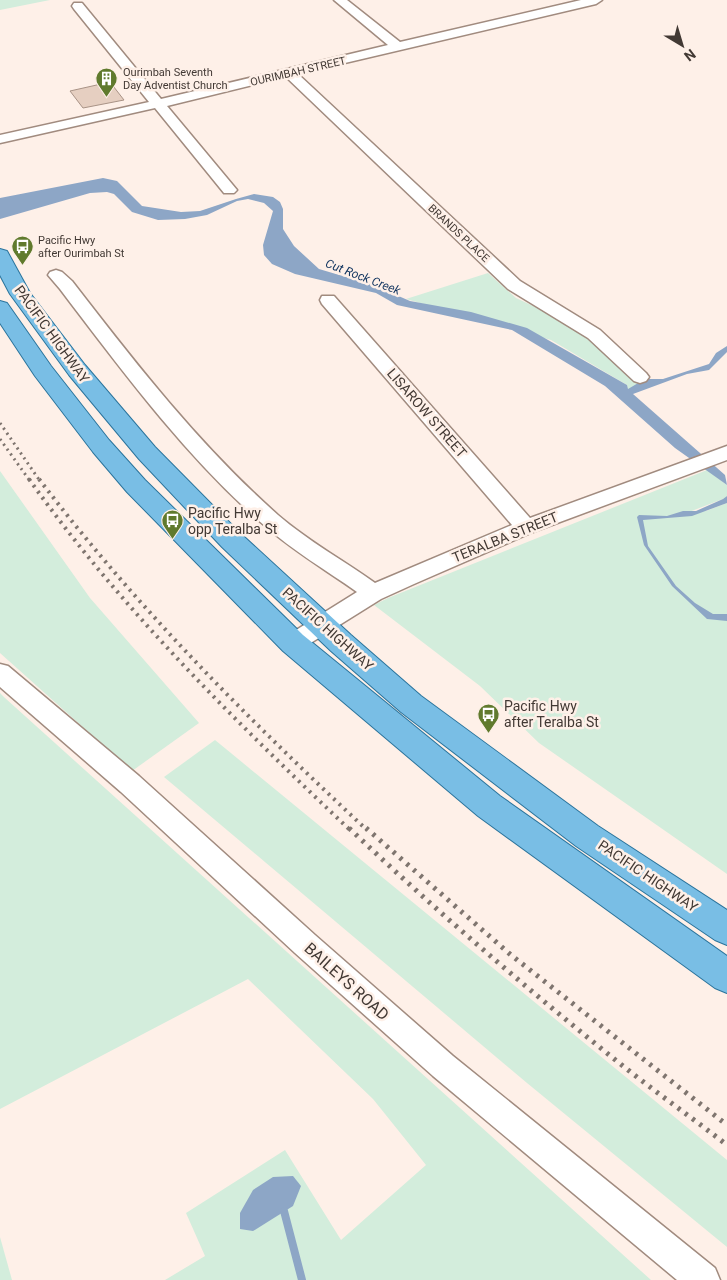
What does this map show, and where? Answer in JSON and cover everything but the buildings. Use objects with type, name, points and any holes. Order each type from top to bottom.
[{"type":"main road","name":"PACIFIC HIGHWAY","points":[[0,255],[20,294],[77,370],[148,453],[231,540],[322,625],[411,704],[587,836],[727,928]]},
{"type":"main road","name":"PACIFIC HIGHWAY","points":[[0,307],[43,371],[101,446],[136,486],[293,643],[489,806],[727,976]]},
{"type":"street","points":[[340,0],[398,47]]},
{"type":"street","name":"OURIMBAH STREET","points":[[0,139],[158,104],[596,0]]},
{"type":"street","points":[[78,6],[229,190]]},
{"type":"street","name":"BRANDS PLACE","points":[[288,73],[514,284],[594,334],[640,377]]},
{"type":"street","points":[[56,275],[66,285],[150,392],[237,489],[291,537],[342,570],[373,593]]},
{"type":"street","name":"LISAROW STREET","points":[[328,300],[526,527]]},
{"type":"street","name":"TERALBA STREET","points":[[293,643],[373,593],[526,527],[725,453]]},
{"type":"street","name":"BAILEYS ROAD","points":[[0,674],[130,784],[305,944],[443,1066],[703,1280]]},
{"type":"green space","points":[[0,0],[50,0],[0,10]]},
{"type":"green space","points":[[488,273],[516,298],[557,317],[589,337],[647,386],[628,392],[627,385],[551,340],[406,299]]},
{"type":"green space","points":[[707,470],[727,485],[727,496],[689,512],[706,511],[727,503],[727,874],[539,743],[480,686],[374,605]]},
{"type":"green space","points":[[0,471],[90,598],[199,723],[132,771],[0,653]]},
{"type":"green space","points":[[0,693],[651,1280],[165,1280],[205,1256],[186,1213],[285,1150],[341,1240],[426,1165],[373,1099],[248,979],[0,1109]]},
{"type":"green space","points":[[215,740],[727,1160],[727,1247],[527,1083],[164,777]]},
{"type":"green space","points":[[0,1237],[12,1280],[0,1280]]},
{"type":"water","points":[[103,178],[117,181],[142,206],[181,212],[200,211],[254,194],[273,197],[280,202],[283,209],[283,229],[294,246],[319,269],[373,285],[410,301],[471,312],[527,328],[627,385],[628,389],[645,379],[663,379],[709,364],[716,353],[727,346],[727,352],[709,370],[687,374],[633,394],[725,475],[727,485],[675,448],[605,386],[512,330],[397,305],[376,293],[295,274],[272,264],[264,255],[263,245],[273,211],[264,203],[248,199],[237,201],[207,215],[185,219],[158,220],[132,212],[114,194],[107,192],[90,193],[0,219],[0,198]]},
{"type":"water","points":[[727,496],[727,503],[692,516],[643,520],[648,546],[676,586],[695,603],[713,614],[727,614],[727,621],[707,619],[672,586],[644,545],[637,517],[639,515],[667,516],[683,511],[696,511]]},
{"type":"water","points":[[293,1176],[301,1186],[293,1206],[253,1231],[240,1229],[240,1213],[253,1190],[273,1177]]},
{"type":"waterway","points":[[284,1211],[302,1280]]},
{"type":"railway","points":[[0,423],[40,481]]},
{"type":"railway","points":[[0,439],[30,481]]},
{"type":"railway","points":[[29,479],[64,527],[102,573],[181,662],[264,747],[350,830]]},
{"type":"railway","points":[[39,479],[115,573],[195,662],[367,830]]},
{"type":"railway","points":[[349,828],[448,919],[549,1006],[632,1073],[727,1145]]},
{"type":"railway","points":[[366,828],[511,955],[727,1125]]},
{"type":"place","name":"Ourimbah Seventh Day Adventist Church","points":[[107,97]]},
{"type":"place","name":"Pacific Hwy after Ourimbah St","points":[[22,265]]},
{"type":"place","name":"Pacific Hwy opp Teralba St","points":[[172,540]]},
{"type":"place","name":"Pacific Hwy after Teralba St","points":[[488,733]]},
{"type":"water label","name":"Cut Rock Creek","points":[[363,277]]}]
